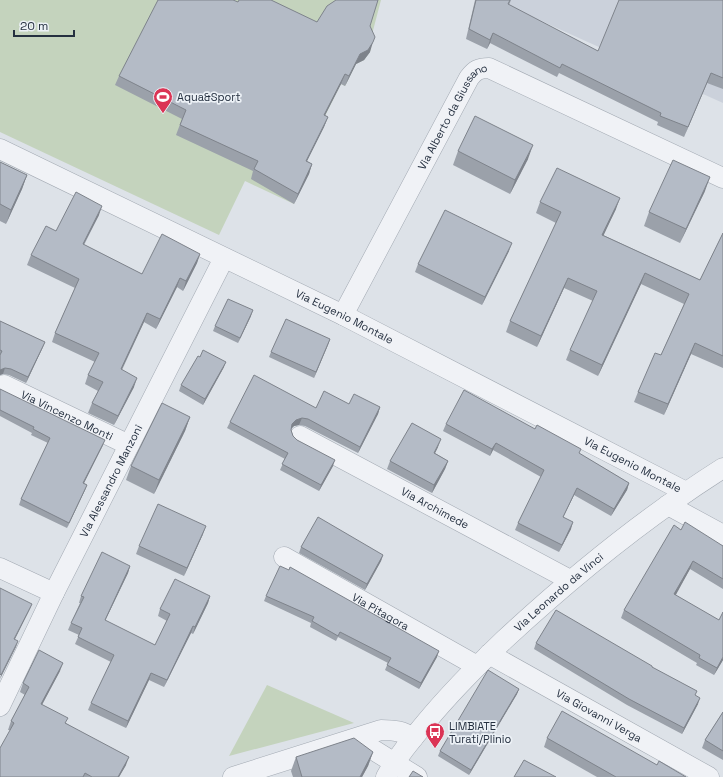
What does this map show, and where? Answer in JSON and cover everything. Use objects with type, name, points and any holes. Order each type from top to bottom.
[{"type":"street","name":"Via Alberto da Giussano","points":[[343,315],[469,78],[474,71],[481,68],[489,68],[723,178]]},
{"type":"street","name":"Via Eugenio Montale","points":[[0,149],[343,315],[686,492]]},
{"type":"street","name":"Via Alessandro Manzoni","points":[[0,706],[54,593],[224,258]]},
{"type":"street","name":"Via Vincenzo Monti","points":[[4,385],[129,445]]},
{"type":"street","name":"Via Archimede","points":[[300,436],[570,580]]},
{"type":"street","name":"Via Leonardo da Vinci","points":[[390,770],[413,738],[458,685],[570,580],[668,505],[723,468]]},
{"type":"street","points":[[668,505],[723,534]]},
{"type":"street","name":"Via Pitagora","points":[[284,557],[483,660]]},
{"type":"street","points":[[0,568],[54,593]]},
{"type":"street","name":"Via Giovanni Verga","points":[[483,660],[709,777]]},
{"type":"street","points":[[233,777],[327,746],[354,740],[368,734],[386,730],[402,732],[413,738]]},
{"type":"street","points":[[354,740],[372,749],[390,770],[417,777]]},
{"type":"shaded area","points":[[494,0],[723,0],[723,103],[508,6]]},
{"type":"green space","name":"Aqua&Sport","points":[[0,0],[381,0],[370,42],[370,52],[364,60],[356,64],[345,86],[341,84],[321,124],[302,170],[294,204],[245,181],[219,235],[0,132]]},
{"type":"green space","points":[[267,685],[354,723],[229,756]]},
{"type":"building","points":[[158,0],[233,0],[238,2],[239,0],[271,0],[317,22],[327,6],[336,0],[378,0],[370,26],[375,37],[373,42],[368,50],[360,54],[349,76],[345,74],[324,115],[328,117],[306,161],[312,164],[298,194],[254,169],[258,161],[180,125],[186,110],[119,76]]},
{"type":"building","points":[[476,0],[510,0],[508,4],[598,51],[619,0],[723,0],[723,78],[711,73],[688,127],[660,116],[661,113],[562,64],[560,68],[493,33],[490,40],[469,29]]},
{"type":"building","points":[[475,116],[533,145],[515,180],[458,151]]},
{"type":"building","points":[[673,160],[710,177],[686,229],[649,212]]},
{"type":"building","points":[[0,162],[27,175],[11,210],[0,204]]},
{"type":"building","points":[[557,168],[620,198],[602,235],[700,280],[723,233],[723,356],[695,343],[668,404],[638,392],[655,353],[661,355],[689,294],[645,273],[602,365],[570,350],[597,291],[568,278],[541,336],[510,321],[561,212],[540,202]]},
{"type":"building","points":[[76,192],[102,206],[83,244],[142,274],[162,234],[200,254],[186,281],[180,278],[160,319],[147,313],[121,369],[137,378],[118,416],[92,403],[103,382],[88,375],[99,353],[55,333],[79,279],[31,255],[46,226],[56,231]]},
{"type":"building","points":[[445,210],[512,243],[485,297],[418,264]]},
{"type":"building","points":[[228,299],[253,310],[240,338],[215,326]]},
{"type":"building","points":[[286,319],[330,339],[316,372],[271,352]]},
{"type":"building","points":[[0,321],[45,342],[28,377],[11,369],[5,368],[0,370],[0,355],[2,351],[0,350]]},
{"type":"building","points":[[203,350],[226,362],[205,399],[181,385]]},
{"type":"building","points":[[254,375],[316,408],[324,391],[349,404],[354,394],[380,407],[360,447],[308,419],[302,418],[296,420],[292,424],[291,430],[293,436],[297,440],[335,460],[321,485],[282,464],[288,453],[230,422]]},
{"type":"building","points":[[0,389],[105,440],[83,483],[87,485],[69,523],[21,499],[50,438],[33,429],[34,427],[0,410]]},
{"type":"building","points":[[464,390],[535,429],[537,425],[581,449],[579,453],[629,483],[614,509],[577,488],[563,517],[573,522],[562,545],[518,523],[544,470],[496,443],[492,449],[446,424]]},
{"type":"building","points":[[162,403],[190,417],[159,480],[131,466]]},
{"type":"building","points":[[412,423],[441,439],[434,453],[448,461],[434,485],[390,461]]},
{"type":"building","points":[[158,504],[206,526],[187,568],[139,546]]},
{"type":"building","points":[[318,517],[383,555],[367,584],[301,547]]},
{"type":"building","points":[[685,522],[723,546],[723,579],[693,561],[674,594],[719,620],[723,612],[723,657],[717,668],[699,658],[700,655],[624,610],[674,525],[681,530]]},
{"type":"building","points":[[102,552],[130,566],[105,620],[155,645],[170,614],[160,609],[175,579],[210,596],[195,627],[193,626],[167,680],[151,673],[128,721],[91,703],[114,655],[78,637],[82,628],[71,623],[84,597],[81,596]]},
{"type":"building","points":[[280,566],[289,570],[290,567],[439,651],[421,683],[387,665],[391,658],[340,632],[338,636],[312,621],[314,617],[266,596]]},
{"type":"building","points":[[0,588],[32,604],[14,639],[18,641],[1,675],[0,674]]},
{"type":"building","points":[[556,610],[652,667],[697,691],[695,695],[700,698],[684,728],[629,699],[536,643]]},
{"type":"building","points":[[39,650],[63,663],[41,704],[68,718],[65,723],[129,757],[118,777],[92,777],[85,773],[83,777],[0,777],[0,748],[14,723],[11,721],[29,687],[23,683]]},
{"type":"building","points":[[488,670],[519,689],[471,770],[440,751]]},
{"type":"building","points":[[562,711],[657,765],[659,761],[686,777],[616,777],[547,738]]},
{"type":"building","points":[[723,712],[723,751],[705,740]]},
{"type":"building","points":[[354,738],[373,752],[360,777],[302,777],[296,757]]},
{"type":"building","points":[[524,760],[556,777],[514,777]]},
{"type":"building","points":[[413,771],[423,777],[409,777]]},
{"type":"place","name":"Aqua&Sport","points":[[163,114]]},
{"type":"place","name":"LIMBIATE Turati/Plinio","points":[[435,749]]}]
